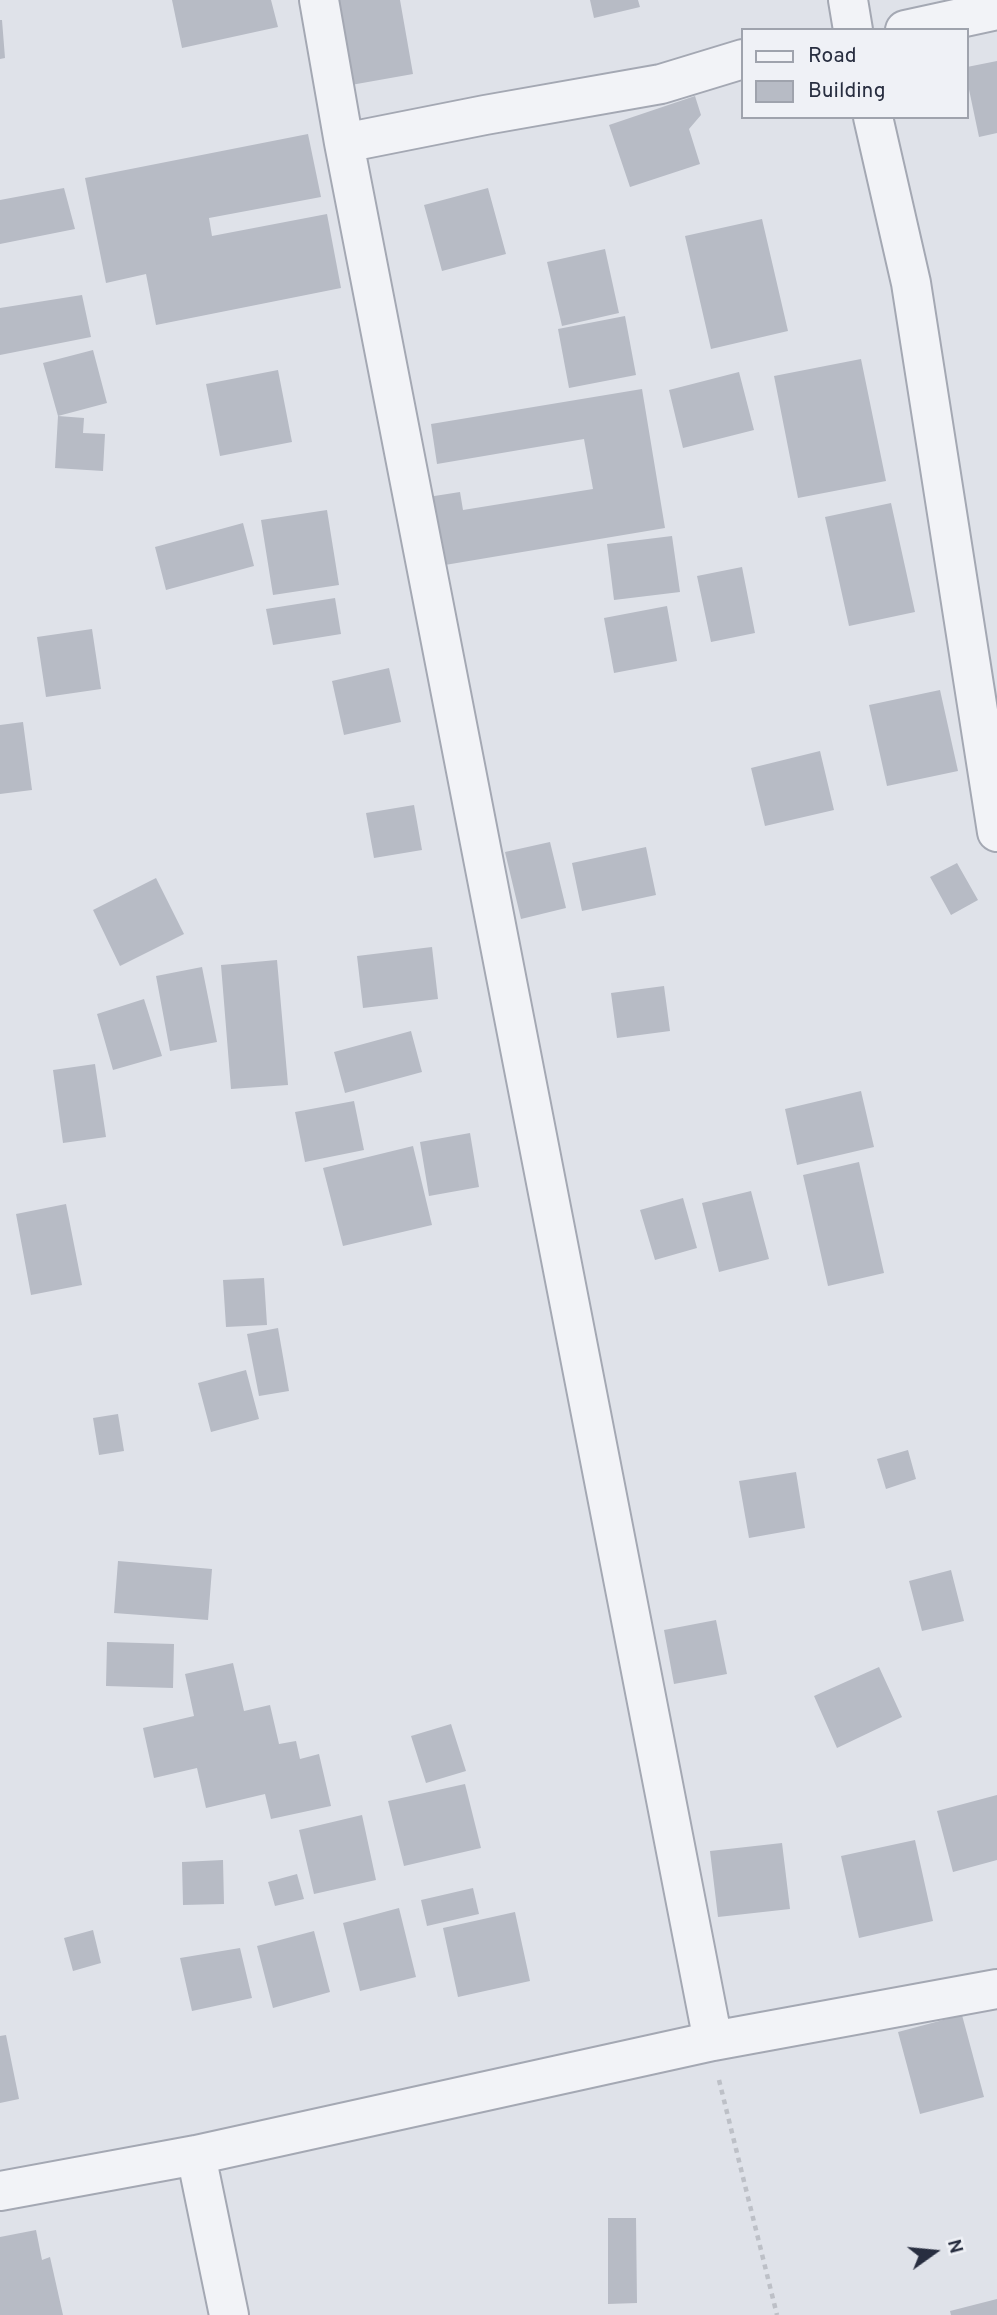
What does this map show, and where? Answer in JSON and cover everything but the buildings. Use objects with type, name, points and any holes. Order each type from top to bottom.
[{"type":"street","points":[[319,0],[344,143],[713,2041]]},
{"type":"street","points":[[848,0],[853,28]]},
{"type":"street","points":[[914,28],[997,10]]},
{"type":"street","points":[[344,143],[661,84],[741,60]]},
{"type":"street","points":[[873,119],[911,283],[984,669],[997,832]]},
{"type":"street","points":[[0,2191],[196,2155],[713,2041],[997,1989]]},
{"type":"street","points":[[196,2155],[229,2315]]},
{"type":"path","points":[[713,2041],[721,2093],[778,2315]]}]
